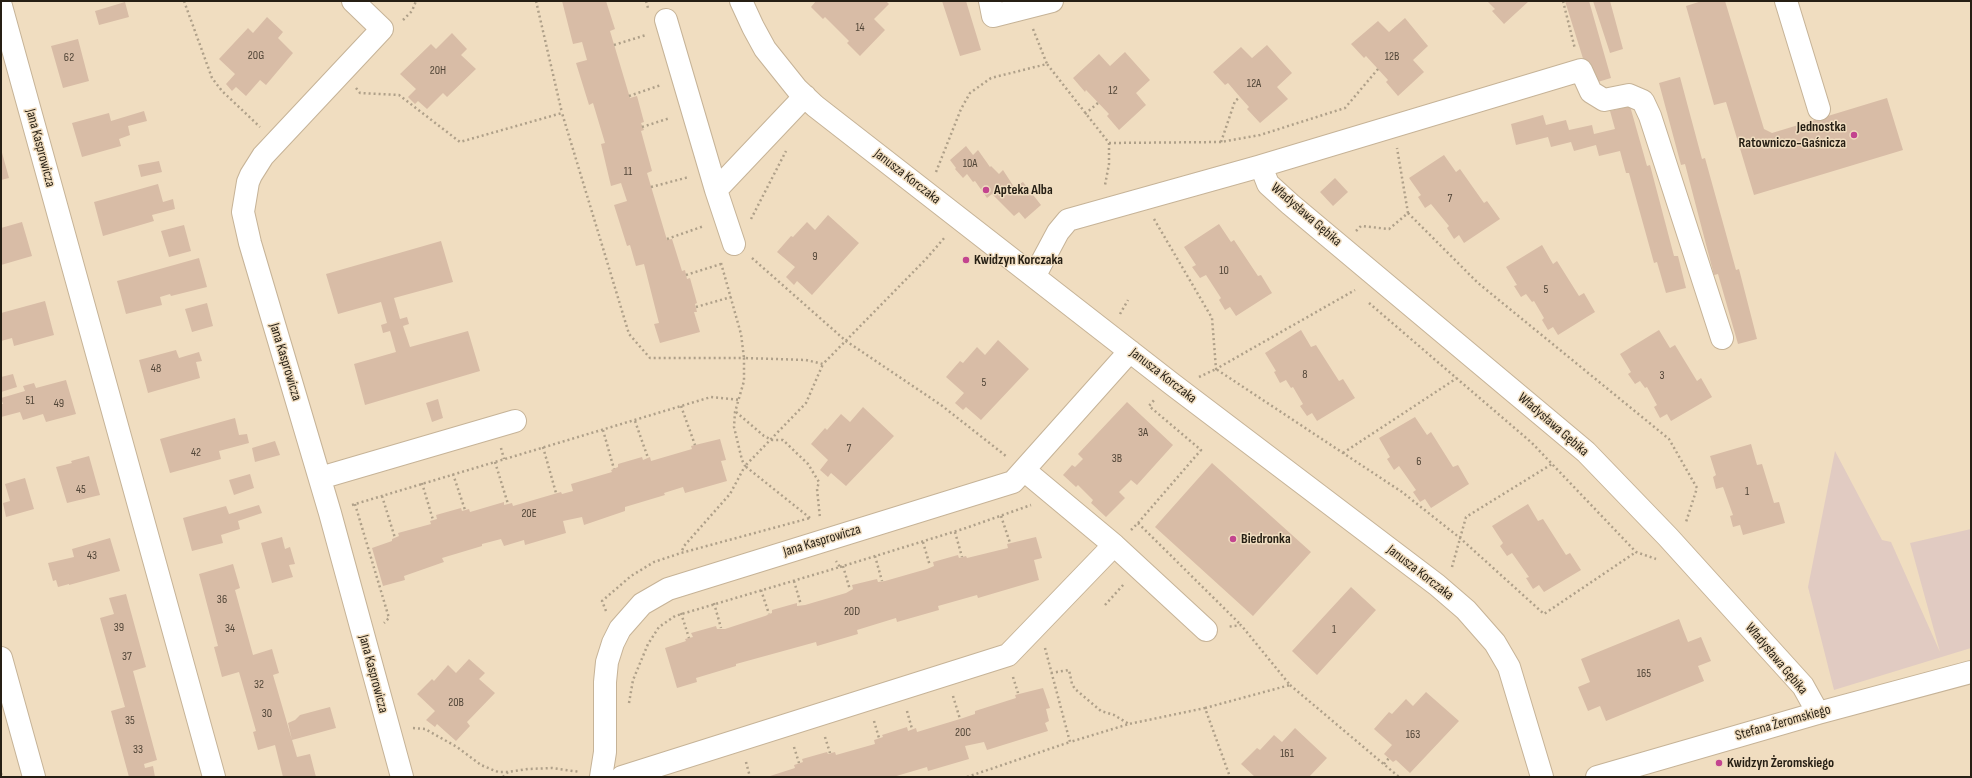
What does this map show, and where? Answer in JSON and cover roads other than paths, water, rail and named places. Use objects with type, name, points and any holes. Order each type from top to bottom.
[{"type":"street","name":"Jana Kasprowicza","points":[[353,1],[382,29],[277,143],[263,156],[251,175],[244,198],[244,220],[330,513],[402,777]]},
{"type":"street","name":"Janusza Korczaka","points":[[742,1],[752,27],[765,49],[780,69],[805,96],[1130,351],[1444,591],[1478,622],[1495,643],[1509,667],[1542,777]]},
{"type":"street","points":[[990,1],[993,16],[1052,1]]},
{"type":"street","points":[[1786,1],[1819,109]]},
{"type":"street","name":"Jana Kasprowicza","points":[[1,6],[214,777]]},
{"type":"street","points":[[666,20],[716,190],[742,248]]},
{"type":"street","name":"Władysława Gębika","points":[[1034,275],[1058,232],[1068,220],[1261,166],[1581,70],[1591,92],[1604,100],[1629,95],[1643,101],[1650,116],[1722,338]]},
{"type":"street","points":[[716,190],[805,96]]},
{"type":"street","name":"Władysława Gębika","points":[[1261,166],[1268,184],[1586,452],[1668,537],[1803,686],[1818,712]]},
{"type":"street","name":"Jana Kasprowicza","points":[[603,768],[605,682],[607,662],[617,635],[635,611],[650,598],[668,589],[818,532],[1013,482],[1130,351]]},
{"type":"street","points":[[320,478],[515,421]]},
{"type":"street","points":[[1024,470],[1114,545],[1206,630]]},
{"type":"street","points":[[622,777],[1008,655],[1114,545]]},
{"type":"street","points":[[1,658],[34,777]]},
{"type":"street","name":"Stefana Żeromskiego","points":[[1597,777],[1818,712],[1971,672]]},
{"type":"place","name":"Jednostka Ratowniczo-Gaśnicza","points":[[1854,135]]},
{"type":"place","name":"Apteka Alba","points":[[986,190]]},
{"type":"place","name":"Kwidzyn Korczaka","points":[[966,260]]},
{"type":"place","name":"Biedronka","points":[[1233,539]]},
{"type":"place","name":"Kwidzyn Żeromskiego","points":[[1719,763]]}]
